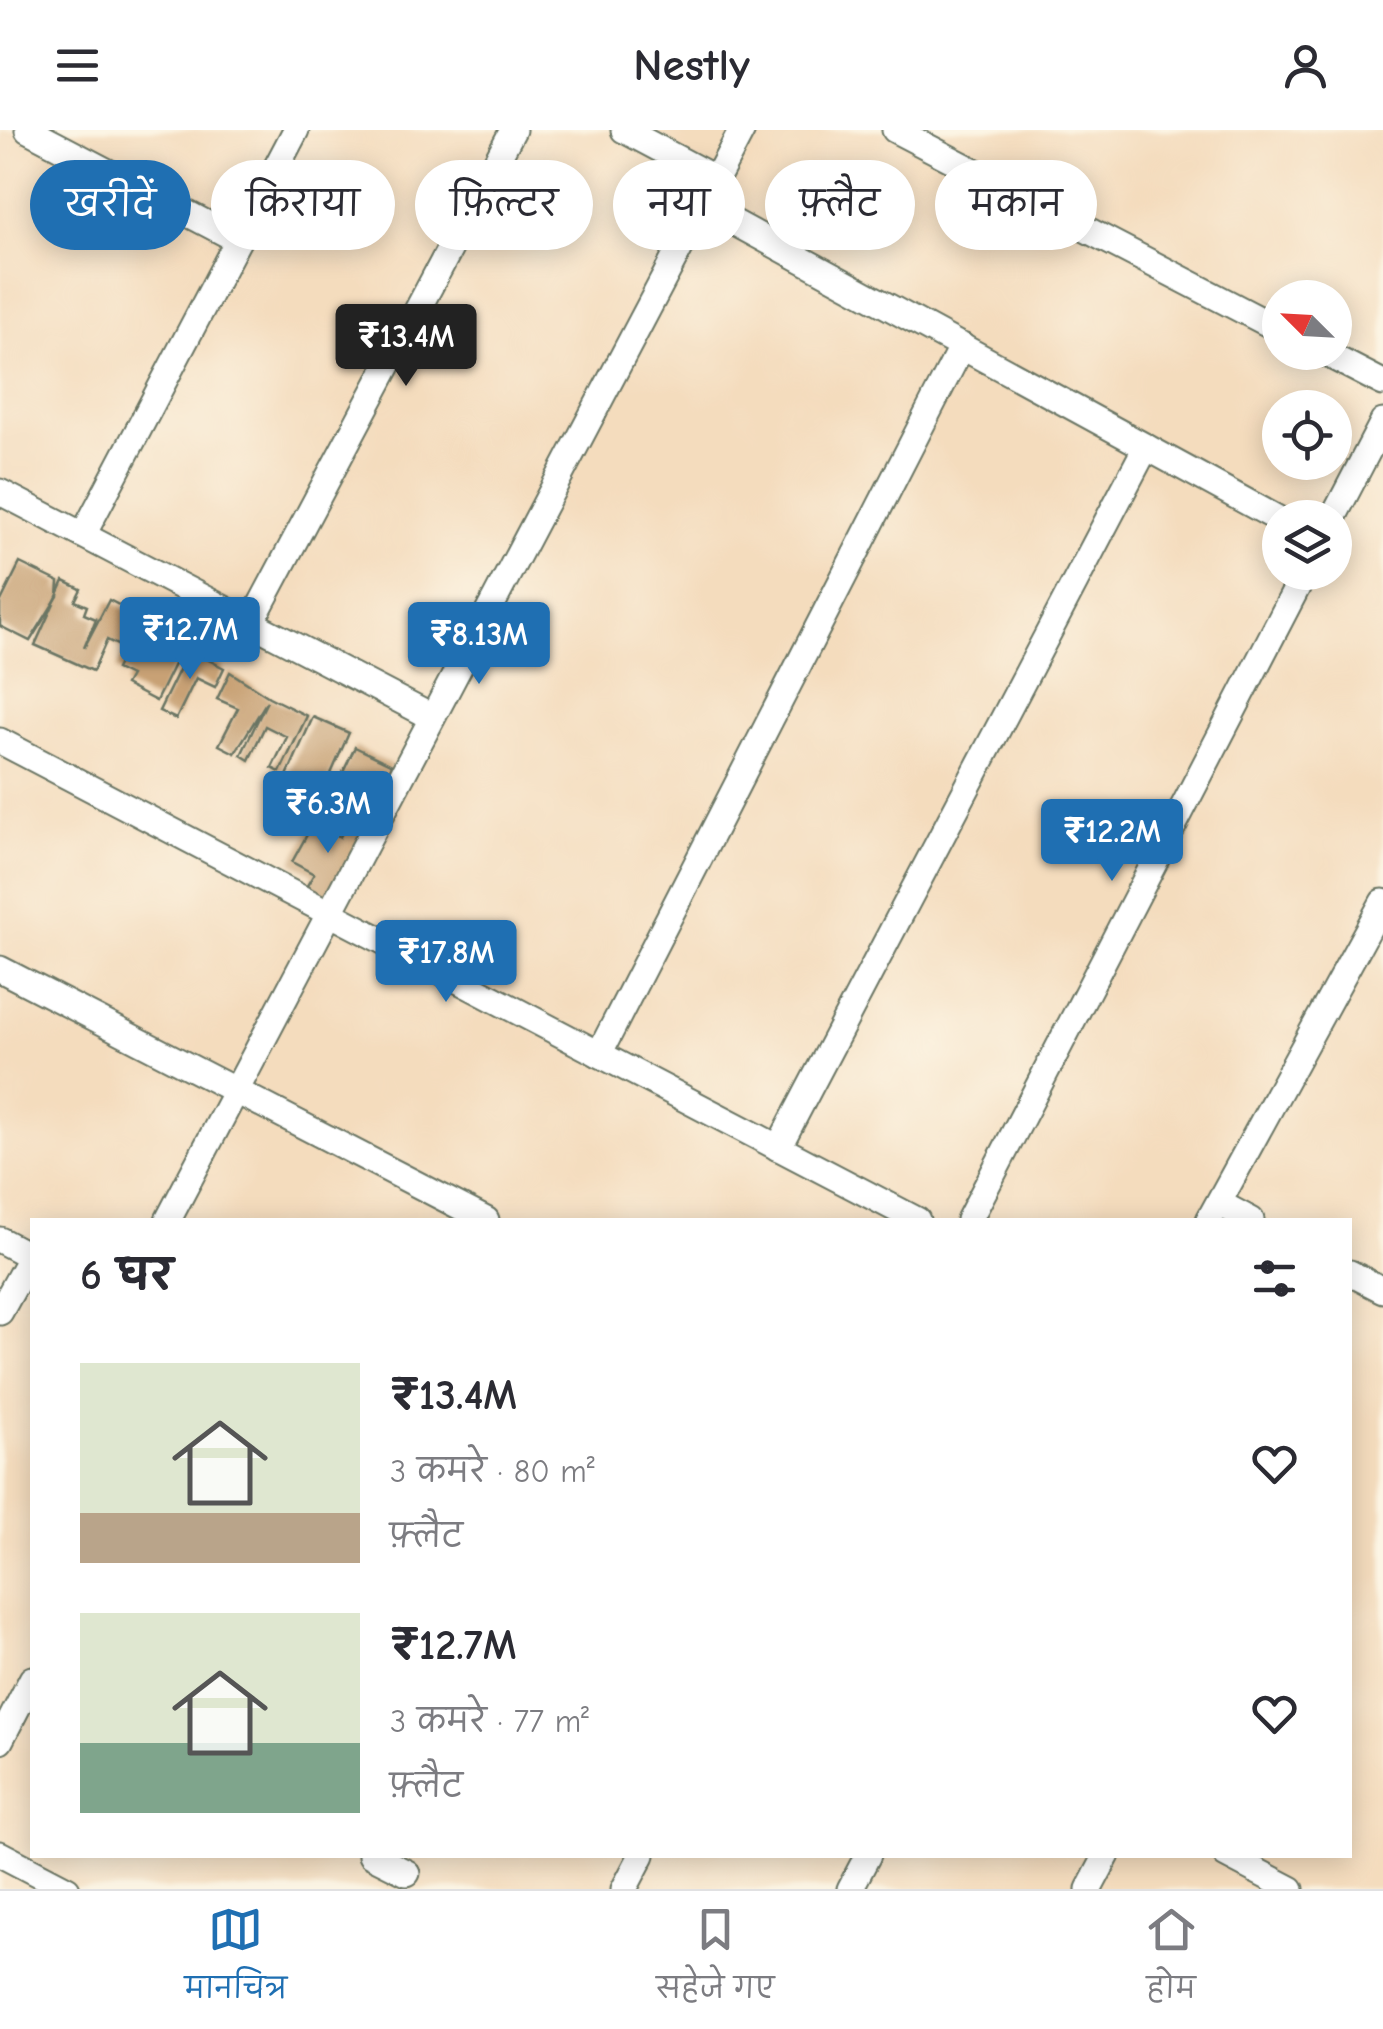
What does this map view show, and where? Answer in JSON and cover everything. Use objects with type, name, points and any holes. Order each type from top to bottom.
[{"type":"street","points":[[28,130],[211,226]]},
{"type":"street","points":[[280,160],[296,130]]},
{"type":"street","points":[[251,623],[513,130]]},
{"type":"street","points":[[624,130],[682,160]]},
{"type":"street","points":[[726,160],[742,130]]},
{"type":"street","points":[[895,130],[1262,321]]},
{"type":"street","points":[[745,228],[1262,510]]},
{"type":"street","points":[[83,535],[233,250]]},
{"type":"street","points":[[169,1218],[678,250]]},
{"type":"street","points":[[599,1054],[962,346]]},
{"type":"street","points":[[1352,367],[1383,384]]},
{"type":"street","points":[[1342,500],[1383,422]]},
{"type":"street","points":[[778,1148],[1146,447]]},
{"type":"street","points":[[0,492],[432,717]]},
{"type":"street","points":[[970,1218],[1296,590]]},
{"type":"street","points":[[0,741],[913,1218]]},
{"type":"street","points":[[1242,1218],[1214,1212],[1383,902]]},
{"type":"street","points":[[0,970],[482,1218]]},
{"type":"street","points":[[0,1240],[30,1255]]},
{"type":"street","points":[[0,1312],[30,1260]]},
{"type":"street","points":[[1352,1274],[1383,1290]]},
{"type":"street","points":[[0,1740],[23,1688]]},
{"type":"street","points":[[0,1854],[67,1889]]},
{"type":"street","points":[[377,1858],[407,1872]]},
{"type":"street","points":[[624,1889],[640,1858]]},
{"type":"street","points":[[850,1889],[866,1858]]},
{"type":"street","points":[[1090,1889],[1106,1858]]},
{"type":"street","points":[[1232,1858],[1291,1889]]},
{"type":"building","points":[[20,563],[59,582],[58,596],[30,641],[0,626],[0,603]]},
{"type":"building","points":[[64,581],[81,589],[75,601],[87,606],[84,614],[96,619],[84,648],[109,600],[155,624],[151,633],[182,648],[156,701],[125,685],[130,676],[116,669],[126,649],[107,640],[93,671],[35,645]]},
{"type":"building","points":[[189,650],[224,668],[215,687],[196,678],[176,719],[159,711]]},
{"type":"building","points":[[230,672],[307,716],[280,772],[272,768],[287,737],[265,726],[249,760],[241,755],[267,701],[235,753],[219,745],[238,708],[217,699]]},
{"type":"building","points":[[313,717],[349,733],[322,794],[286,778]]},
{"type":"building","points":[[355,747],[392,765],[367,818],[330,800]]},
{"type":"building","points":[[349,818],[367,828],[326,901],[305,889],[314,874],[292,862],[314,822],[340,837]]}]
